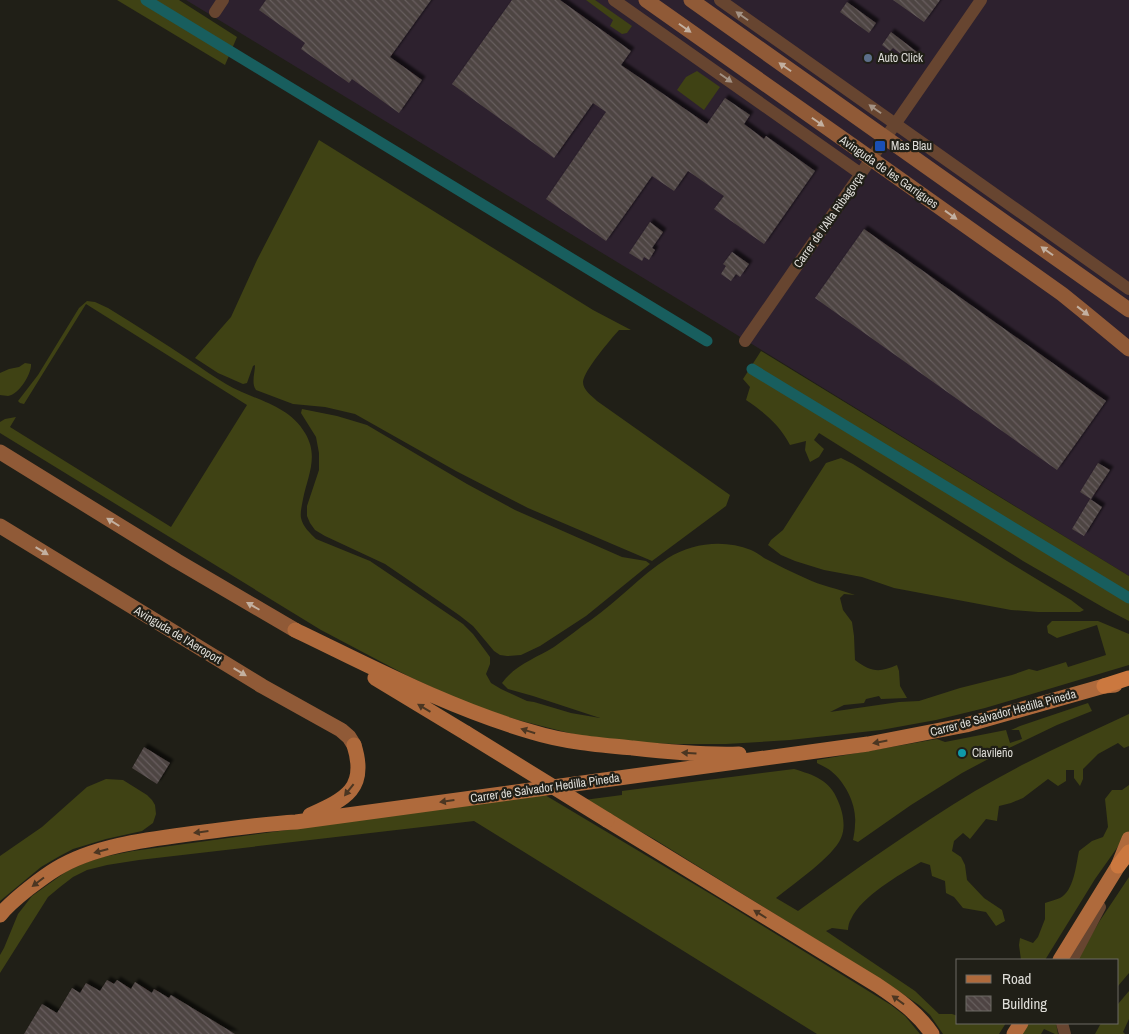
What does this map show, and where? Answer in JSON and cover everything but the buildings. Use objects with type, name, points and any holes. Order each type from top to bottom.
[{"type":"highway","points":[[1104,686],[1129,678]]},
{"type":"highway","points":[[1118,866],[1129,852]]},
{"type":"main road","points":[[295,630],[877,985],[917,1016],[932,1034]]},
{"type":"main road","points":[[295,630],[455,706],[534,733],[584,744],[660,751],[718,755],[808,753]]},
{"type":"main road","name":"Carrer de Salvador Hedilla Pineda","points":[[0,915],[7,906],[56,868],[78,858],[130,843],[868,744],[966,725],[1104,686],[1129,683]]},
{"type":"main road","points":[[296,822],[335,804],[350,791],[358,777],[359,768],[354,745]]},
{"type":"main road","points":[[1061,959],[1118,866],[1129,839]]},
{"type":"street","points":[[215,12],[224,0]]},
{"type":"street","name":"Avinguda de les Garrigues","points":[[614,0],[861,174]]},
{"type":"street","name":"Avinguda de les Garrigues","points":[[646,0],[1062,294],[1129,349]]},
{"type":"street","points":[[691,0],[1129,310]]},
{"type":"street","points":[[720,0],[1129,289]]},
{"type":"street","name":"Carrer de l'Alta Ribagorça","points":[[745,341],[981,0]]},
{"type":"street","points":[[0,452],[295,630]]},
{"type":"street","name":"Avinguda de l'Aeroport","points":[[0,526],[254,681],[340,730],[349,737],[354,745]]},
{"type":"street","points":[[1073,959],[1096,915],[1118,866]]},
{"type":"shaded area","points":[[186,0],[1129,0],[1129,576],[724,327]]},
{"type":"green space","points":[[117,0],[179,0],[237,37],[225,65]]},
{"type":"green space","points":[[586,0],[595,0],[632,26],[627,33],[622,34],[610,26],[613,20]]},
{"type":"green space","points":[[697,71],[720,87],[704,110],[677,90],[686,77]]},
{"type":"green space","points":[[319,140],[593,310],[631,330],[619,330],[604,347],[588,370],[583,382],[584,388],[597,401],[730,495],[726,506],[652,561],[528,508],[456,471],[355,414],[325,407],[293,404],[256,390],[253,381],[255,365],[247,383],[243,384],[218,373],[195,358],[231,317],[257,260]]},
{"type":"green space","points":[[87,301],[95,302],[108,308],[226,384],[280,409],[298,423],[309,441],[312,458],[301,513],[302,521],[307,530],[316,539],[370,561],[463,624],[490,657],[490,664],[486,674],[491,683],[527,701],[571,713],[600,718],[508,689],[502,683],[513,671],[554,647],[601,613],[668,558],[687,549],[708,544],[730,544],[751,550],[811,581],[855,595],[844,594],[840,598],[843,610],[852,622],[855,660],[875,670],[897,665],[900,686],[907,698],[881,699],[879,696],[866,699],[864,703],[844,705],[830,712],[919,701],[1029,669],[1037,671],[1066,662],[1068,667],[1106,655],[1097,625],[1057,638],[1048,633],[1047,626],[1052,621],[1098,621],[1129,634],[1129,665],[985,708],[936,720],[881,730],[790,740],[726,744],[626,742],[577,735],[518,720],[468,704],[408,676],[321,630],[0,433],[0,422],[16,417],[10,427],[171,527],[247,405],[86,304],[24,404],[20,403],[18,401],[38,375],[79,308]]},
{"type":"green space","points":[[761,351],[1129,576],[1129,621],[1023,561],[819,433],[814,440],[824,449],[819,457],[810,462],[805,450],[806,441],[790,445],[771,419],[746,400],[750,387],[743,379]]},
{"type":"green space","points":[[25,363],[31,364],[31,368],[20,388],[12,395],[0,395],[0,373]]},
{"type":"green space","points":[[302,409],[337,416],[367,425],[515,510],[622,557],[646,561],[650,564],[586,616],[540,646],[521,655],[500,655],[494,651],[473,626],[385,564],[315,530],[307,516],[307,506],[319,470],[319,453],[316,437],[301,413]]},
{"type":"green space","points":[[841,458],[1071,600],[1084,610],[1080,612],[1038,612],[1011,610],[894,588],[862,577],[824,570],[781,555],[768,545],[771,540],[783,530],[826,463]]},
{"type":"green space","points":[[1088,703],[1092,711],[1057,725],[962,773],[911,805],[858,842],[853,840],[855,817],[852,802],[846,788],[828,769],[817,763],[817,760],[937,739],[945,742],[1006,730],[1010,743],[1022,739],[1019,730],[1011,730]]},
{"type":"green space","points":[[1129,714],[1129,746],[1124,748],[1118,743],[1098,754],[1083,769],[1083,779],[1080,786],[1074,778],[1074,770],[1066,770],[1066,781],[1058,786],[1048,779],[1023,798],[999,806],[997,821],[986,819],[970,839],[963,833],[954,841],[952,851],[961,857],[965,865],[967,880],[984,898],[1002,910],[1005,921],[996,926],[986,912],[963,908],[954,897],[946,893],[945,881],[932,876],[930,865],[921,862],[902,873],[863,902],[850,920],[848,930],[832,928],[826,931],[915,991],[939,1014],[956,1015],[956,1024],[1005,1024],[999,1034],[943,1034],[930,1015],[919,1005],[888,984],[654,839],[584,800],[622,795],[622,791],[794,769],[815,776],[826,783],[835,794],[840,805],[844,824],[841,838],[830,853],[812,870],[776,898],[798,911],[930,819],[994,780],[1070,741]]},
{"type":"green space","points":[[106,779],[123,780],[147,795],[155,805],[156,814],[153,823],[142,831],[73,849],[41,867],[0,901],[0,856],[42,827],[87,787]]},
{"type":"green space","points":[[1129,785],[1129,831],[1095,879],[1046,959],[1021,959],[1020,938],[1033,943],[1038,937],[1045,919],[1045,903],[1065,895],[1074,877],[1079,851],[1092,841],[1103,837],[1108,827],[1105,799],[1112,790],[1122,790]]},
{"type":"green space","points":[[545,795],[891,1005],[905,1016],[920,1034],[817,1034],[474,821],[139,860],[87,870],[73,877],[48,897],[0,973],[0,955],[18,914],[32,896],[67,871],[103,857],[133,851]]},
{"type":"green space","points":[[1129,877],[1129,973],[1119,985],[1119,959],[1078,959],[1099,922]]},
{"type":"green space","points":[[1129,991],[1129,1019],[1123,1032],[1125,1034],[1095,1034],[1100,1024],[1119,1024],[1119,1003]]},
{"type":"green space","points":[[1028,1024],[1056,1024],[1058,1034],[1044,1029],[1041,1034],[1022,1034]]},
{"type":"waterway","points":[[146,0],[707,341]]},
{"type":"waterway","points":[[752,369],[1129,598]]},
{"type":"place","name":"Auto Click","points":[[868,58]]},
{"type":"place","name":"Mas Blau","points":[[880,146]]},
{"type":"place","name":"Clavileño","points":[[962,753]]}]
